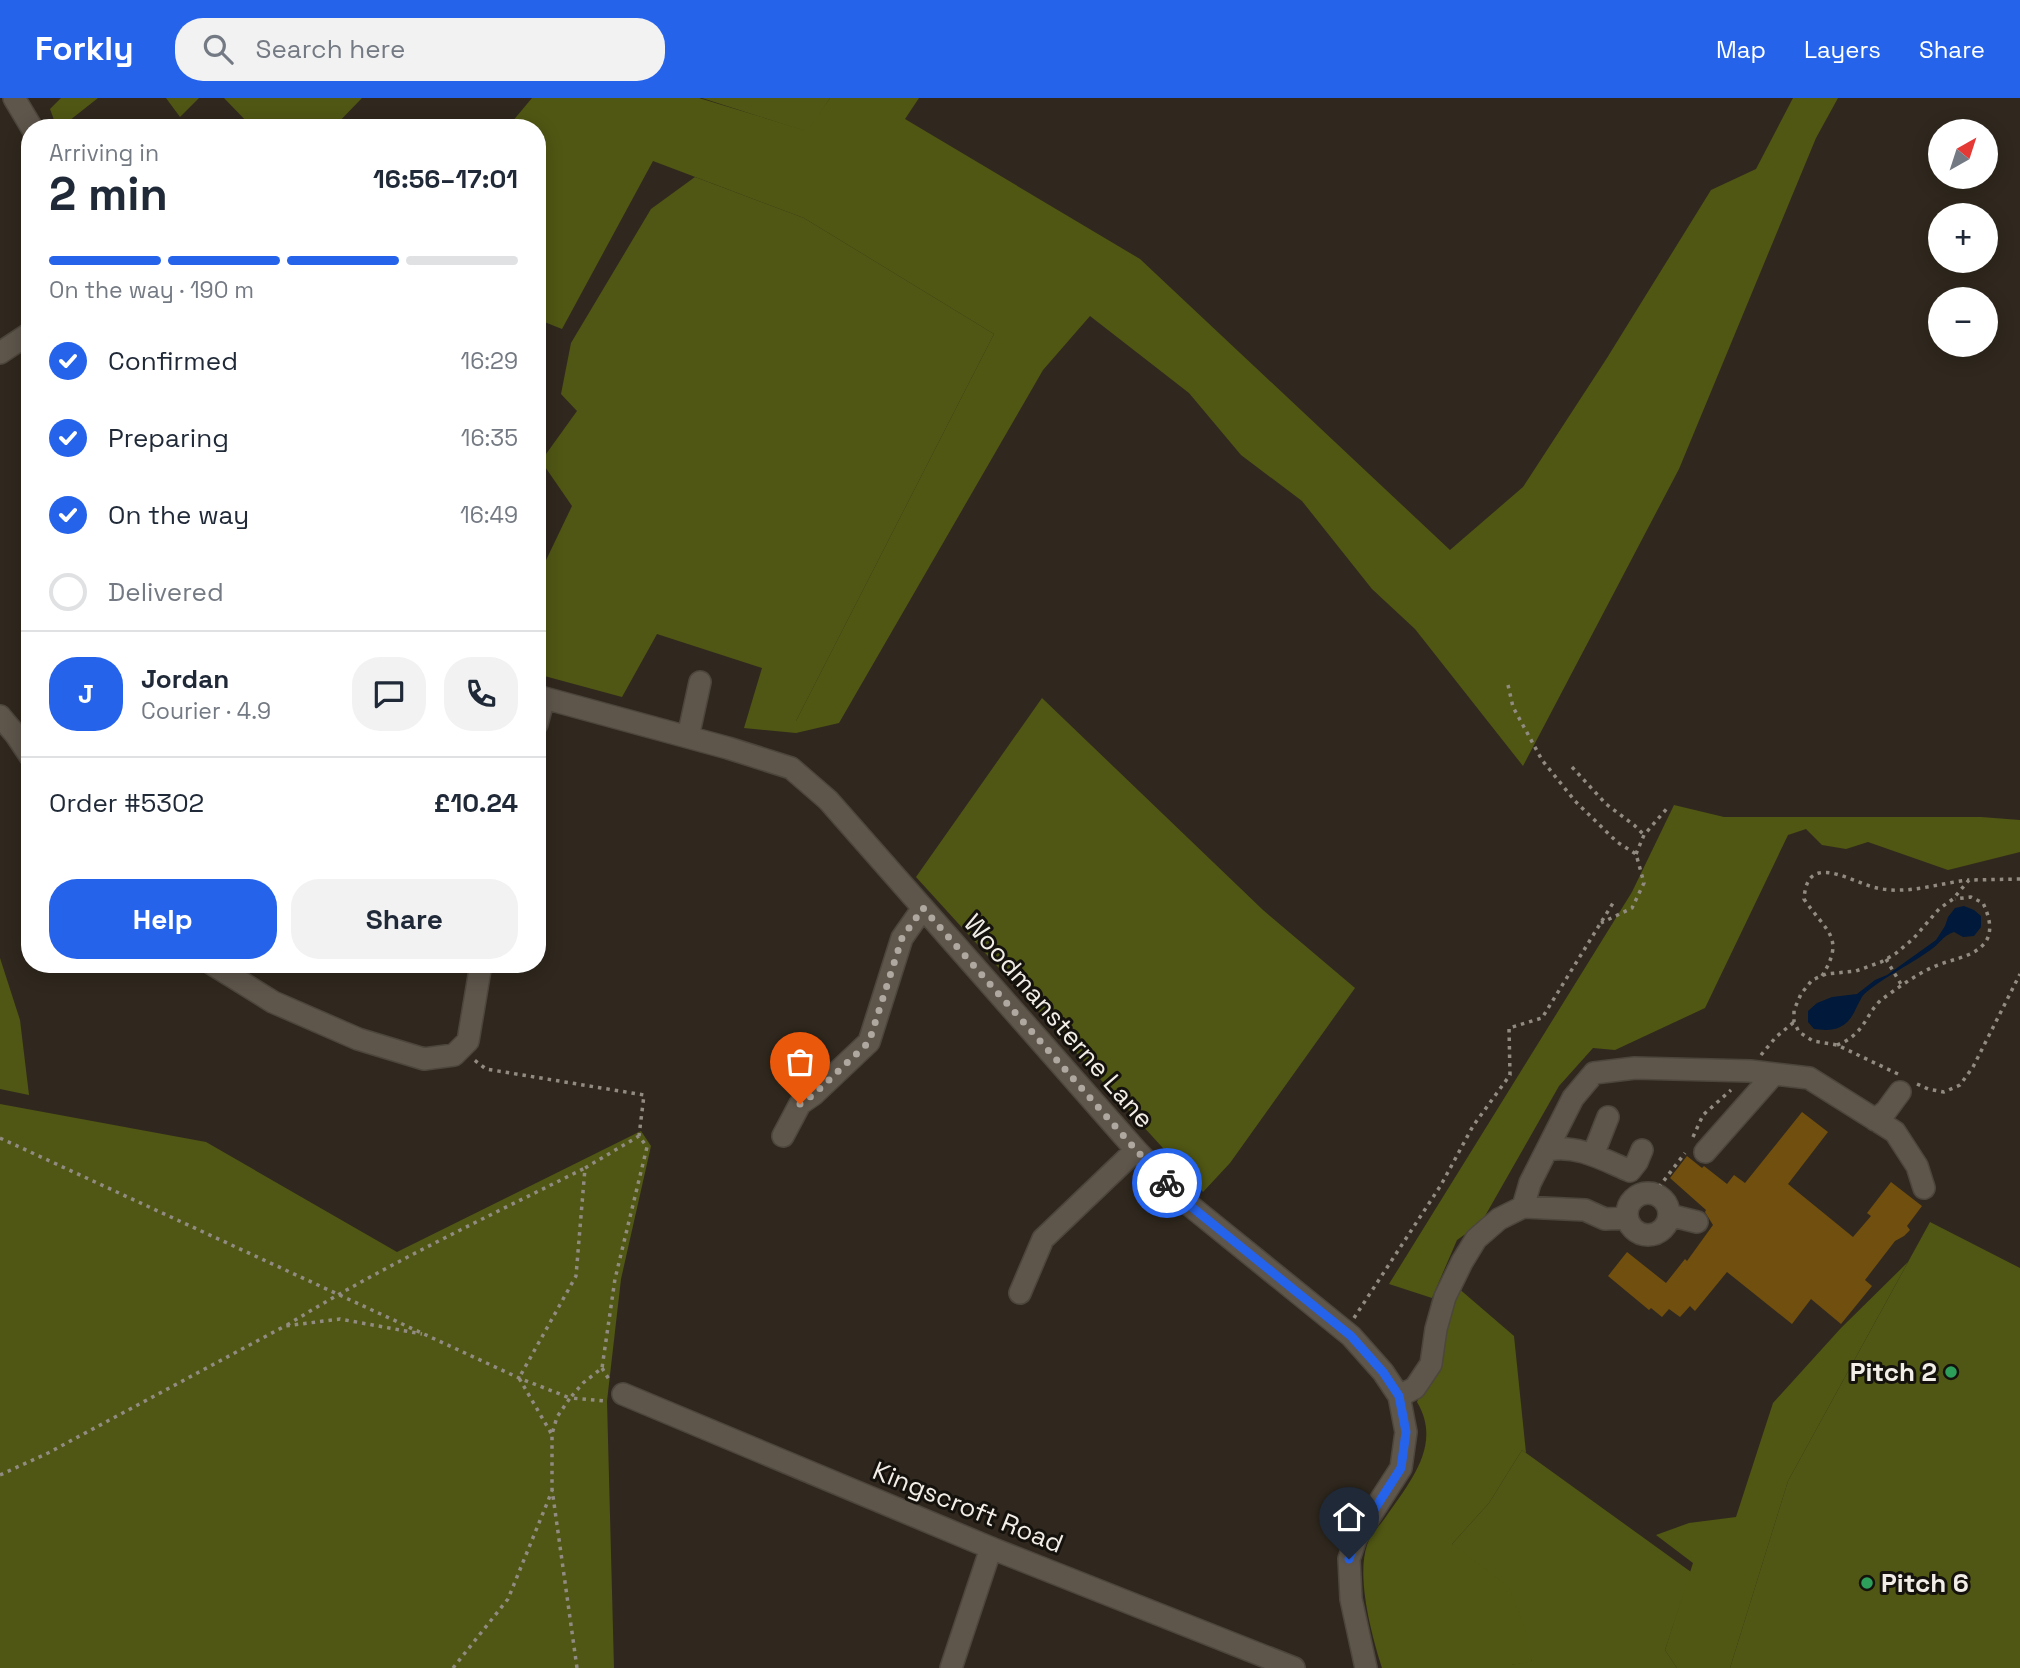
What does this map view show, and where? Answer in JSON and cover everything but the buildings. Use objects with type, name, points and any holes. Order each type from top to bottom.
[{"type":"street","points":[[14,98],[27,119]]},
{"type":"street","points":[[0,353],[21,339]]},
{"type":"street","points":[[688,737],[700,682]]},
{"type":"street","name":"Woodmansterne Lane","points":[[546,699],[791,768],[828,800],[1136,1150],[1188,1204],[1344,1330],[1383,1372],[1399,1396],[1406,1432],[1401,1468],[1356,1538],[1349,1559],[1351,1599],[1366,1668]]},
{"type":"street","points":[[0,716],[21,742]]},
{"type":"street","points":[[783,1136],[800,1104],[869,1042],[902,938],[923,908]]},
{"type":"street","points":[[227,973],[274,1002],[358,1039],[424,1059],[454,1055],[468,1041],[479,973]]},
{"type":"street","points":[[1523,1207],[1530,1183],[1573,1098],[1594,1073],[1635,1068],[1750,1070],[1809,1077],[1895,1132],[1917,1166],[1924,1188]]},
{"type":"street","points":[[1705,1152],[1774,1074]]},
{"type":"street","points":[[1875,1120],[1886,1111],[1907,1084]]},
{"type":"street","points":[[1593,1155],[1608,1117]]},
{"type":"street","points":[[1548,1150],[1562,1147],[1593,1155],[1630,1171],[1642,1150]]},
{"type":"street","points":[[1020,1293],[1043,1239],[1136,1150]]},
{"type":"street","points":[[1668,1220],[1667,1206],[1659,1196],[1645,1193],[1633,1199],[1627,1211],[1627,1218],[1634,1230],[1647,1235],[1660,1231],[1668,1220],[1677,1217],[1697,1222]]},
{"type":"street","points":[[1399,1396],[1415,1388],[1431,1364],[1436,1329],[1445,1297],[1476,1239],[1499,1219],[1523,1207],[1585,1210],[1605,1219],[1627,1218]]},
{"type":"street","name":"Kingscroft Road","points":[[623,1394],[991,1548],[1294,1668]]},
{"type":"street","points":[[951,1668],[991,1548]]},
{"type":"path","points":[[1508,685],[1513,706],[1542,760],[1575,801],[1617,842],[1636,854]]},
{"type":"path","points":[[1572,767],[1606,804],[1644,835]]},
{"type":"path","points":[[1600,924],[1632,908],[1644,883],[1636,854],[1644,835],[1669,806]]},
{"type":"path","points":[[1822,976],[1832,960],[1832,938],[1804,899],[1805,887],[1810,878],[1820,873],[1830,873],[1876,888],[1896,891],[1969,880],[2020,880]]},
{"type":"path","points":[[1969,880],[1913,939],[1886,959],[1856,971],[1812,980],[1801,994],[1794,1010],[1794,1022],[1799,1032],[1813,1041],[1837,1045],[1907,1084],[1944,1092],[1960,1085],[1973,1067],[2020,974]]},
{"type":"path","points":[[1837,1045],[1860,1029],[1879,1002],[1902,986],[1928,969],[1966,957],[1987,941],[1990,928],[1983,903],[1971,897],[1953,899]]},
{"type":"path","points":[[1344,1330],[1363,1307],[1441,1185],[1474,1126],[1510,1075],[1509,1028],[1542,1018],[1613,903]]},
{"type":"path","points":[[1886,959],[1902,986]]},
{"type":"path","points":[[1750,1070],[1764,1050],[1794,1022]]},
{"type":"path","points":[[461,1049],[485,1069],[644,1095],[639,1136],[647,1147],[615,1279],[602,1368],[570,1398],[557,1417],[552,1434],[552,1489],[577,1668]]},
{"type":"path","points":[[0,1475],[48,1453],[285,1326],[393,1263],[586,1168],[639,1136]]},
{"type":"path","points":[[0,1138],[570,1398],[607,1401],[623,1394]]},
{"type":"path","points":[[519,1377],[576,1276],[586,1168]]},
{"type":"path","points":[[285,1326],[340,1319],[428,1335]]},
{"type":"path","points":[[519,1377],[552,1434]]},
{"type":"path","points":[[453,1668],[508,1599],[552,1489]]},
{"type":"green space","points":[[61,98],[98,98],[71,119],[54,119],[50,109]]},
{"type":"green space","points":[[166,98],[199,98],[180,117]]},
{"type":"green space","points":[[224,98],[362,98],[342,119],[244,119]]},
{"type":"green space","points":[[532,98],[699,98],[807,131],[830,98],[919,98],[905,119],[1140,259],[1450,550],[1523,487],[1711,190],[1756,169],[1793,98],[1838,98],[1816,138],[1679,469],[1523,766],[1415,629],[1372,589],[1302,501],[1241,455],[1189,393],[1090,316],[1043,370],[839,723],[796,733],[796,721],[994,334],[804,218],[653,161],[562,329],[546,323],[546,119],[514,119]]},
{"type":"green space","points":[[702,98],[830,98],[808,132]]},
{"type":"green space","points":[[695,177],[804,218],[994,334],[796,721],[796,733],[744,728],[762,668],[657,634],[622,697],[546,676],[546,560],[572,506],[546,468],[546,454],[577,411],[561,394],[571,343],[651,209]]},
{"type":"green space","points":[[1042,698],[1263,910],[1355,988],[1230,1163],[1203,1192],[916,877]]},
{"type":"green space","points":[[1674,805],[1724,817],[1981,817],[2020,820],[2020,852],[1948,870],[1868,842],[1846,849],[1822,845],[1806,829],[1788,835],[1705,1008],[1615,1050],[1593,1048],[1559,1086],[1481,1223],[1457,1240],[1432,1298],[1389,1284],[1632,892]]},
{"type":"green space","points":[[0,958],[20,1020],[29,1095],[0,1089]]},
{"type":"green space","points":[[0,1104],[206,1142],[397,1252],[641,1131],[651,1146],[621,1279],[607,1401],[614,1668],[0,1668]]},
{"type":"green space","points":[[1930,1222],[2020,1268],[2020,1668],[1730,1668],[1788,1481]]},
{"type":"green space","points":[[1908,1262],[1788,1481],[1730,1668],[1677,1668],[1665,1650],[1693,1563],[1656,1535],[1689,1523],[1736,1517],[1773,1403],[1841,1328]]},
{"type":"green space","points":[[1457,1287],[1514,1336],[1526,1453],[1522,1450],[1489,1503],[1452,1544],[1509,1587],[1526,1632],[1532,1662],[1511,1665],[1511,1668],[1382,1668],[1364,1590],[1364,1558],[1370,1538],[1404,1491],[1420,1463],[1426,1433],[1424,1418],[1417,1402],[1447,1325]]},
{"type":"green space","points":[[1522,1450],[1691,1572],[1665,1650],[1677,1668],[1511,1668],[1510,1665],[1532,1661],[1452,1544],[1489,1503]]},
{"type":"water","points":[[1964,906],[1981,916],[1981,927],[1974,936],[1963,937],[1954,932],[1947,935],[1932,949],[1867,992],[1851,1017],[1840,1027],[1831,1030],[1814,1029],[1808,1022],[1808,1011],[1817,1003],[1832,997],[1857,994],[1936,940],[1955,908]]},
{"type":"way so far","points":[[800,1104],[869,1042],[902,938],[923,908],[1167,1183]]},
{"type":"place","name":"Pitch 2","points":[[1951,1372]]},
{"type":"place","name":"Pitch 6","points":[[1867,1583]]},
{"type":"route","points":[[1167,1183],[1188,1204],[1351,1336],[1383,1372],[1399,1396],[1406,1432],[1401,1468],[1356,1538],[1349,1559]]}]
